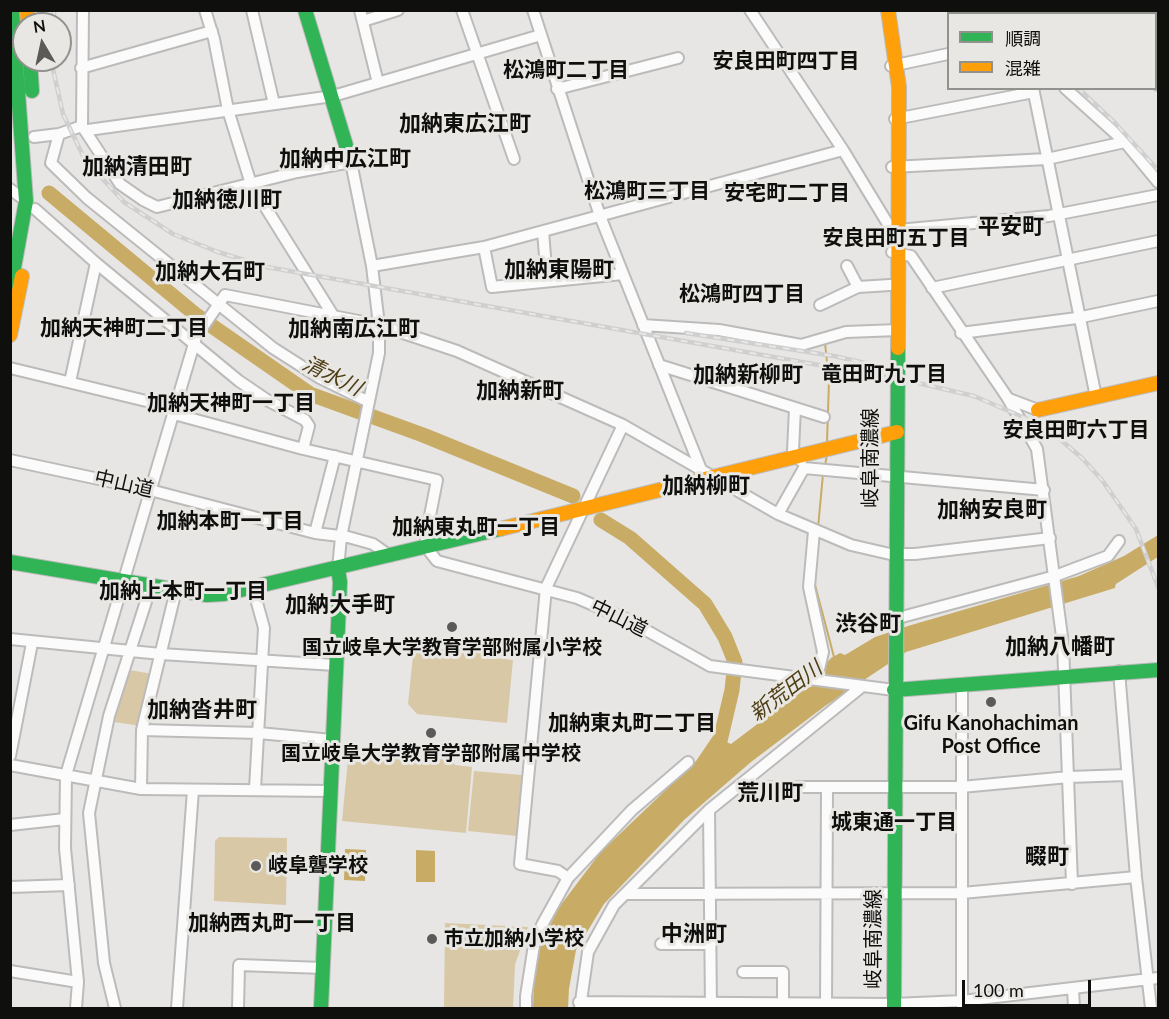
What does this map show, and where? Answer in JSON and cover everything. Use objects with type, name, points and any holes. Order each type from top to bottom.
[{"type":"main road","points":[[10,290],[30,205],[12,10]]},
{"type":"main road","points":[[305,10],[333,96],[351,162]]},
{"type":"main road","name":"岐阜南濃線","points":[[881,10],[893,66]]},
{"type":"main road","name":"岐阜南濃線","points":[[888,10],[895,119],[894,1006]]},
{"type":"main road","points":[[10,335],[30,205],[34,137],[31,72]]},
{"type":"main road","name":"岐阜南濃線","points":[[894,252],[890,285],[894,330]]},
{"type":"main road","points":[[1038,410],[1158,383]]},
{"type":"main road","points":[[10,562],[207,595],[253,588],[390,556],[583,509],[707,474],[802,462],[827,448],[893,432]]},
{"type":"main road","points":[[321,1008],[340,582],[338,568]]},
{"type":"main road","points":[[894,690],[1119,671],[1158,670]]},
{"type":"street","points":[[83,10],[81,68],[85,128],[120,184],[157,207],[351,162],[372,266],[379,325],[379,353],[366,428],[341,537],[338,568]]},
{"type":"street","points":[[205,10],[212,31],[228,110],[251,184],[334,317]]},
{"type":"street","points":[[252,10],[274,104]]},
{"type":"street","points":[[378,83],[362,16],[398,10]]},
{"type":"street","points":[[462,10],[514,159]]},
{"type":"street","points":[[533,10],[600,216],[658,365],[707,474]]},
{"type":"street","points":[[750,10],[894,230],[1059,214],[1158,195]]},
{"type":"street","points":[[81,68],[212,31]]},
{"type":"street","points":[[34,137],[85,128],[333,96],[541,35]]},
{"type":"street","points":[[893,66],[947,54]]},
{"type":"street","points":[[557,89],[678,58]]},
{"type":"street","points":[[895,119],[1034,90],[1096,397]]},
{"type":"street","points":[[1067,90],[1125,142],[1158,182]]},
{"type":"street","points":[[59,134],[51,163],[53,166],[128,231],[219,302],[273,348],[369,406]]},
{"type":"street","points":[[895,167],[1047,159],[1125,142]]},
{"type":"street","points":[[372,266],[484,247],[843,150]]},
{"type":"street","points":[[10,189],[96,263],[248,387],[305,420],[309,426],[303,449]]},
{"type":"street","points":[[543,231],[547,281]]},
{"type":"street","points":[[932,288],[1158,241]]},
{"type":"street","points":[[484,247],[492,287],[623,274]]},
{"type":"street","points":[[894,252],[910,256],[961,333],[1009,399],[1037,449],[1055,577],[1065,676],[1072,884]]},
{"type":"street","points":[[70,382],[96,263]]},
{"type":"street","points":[[847,266],[858,287]]},
{"type":"street","points":[[820,305],[858,287],[890,285]]},
{"type":"street","points":[[76,1008],[78,982],[64,819],[66,775],[194,343],[201,328],[225,295],[379,325],[456,351],[623,425],[778,514],[851,545],[894,554],[1050,538]]},
{"type":"street","points":[[961,333],[1080,317],[1158,301]]},
{"type":"street","points":[[643,325],[719,330],[801,345],[846,333],[894,330]]},
{"type":"street","points":[[658,365],[824,417]]},
{"type":"street","points":[[10,368],[70,382],[303,449],[437,480],[426,547]]},
{"type":"street","points":[[1009,399],[1038,410]]},
{"type":"street","points":[[795,408],[793,451],[802,462],[824,469],[1044,490]]},
{"type":"street","points":[[568,878],[558,871],[520,864],[546,588],[623,425]]},
{"type":"street","points":[[315,533],[335,456]]},
{"type":"street","name":"中山道","points":[[10,460],[150,490],[315,533],[373,544],[390,556]]},
{"type":"street","points":[[778,514],[802,462]]},
{"type":"street","points":[[817,678],[823,652],[809,587],[818,532]]},
{"type":"street","points":[[895,623],[1055,577],[1108,556],[1119,541]]},
{"type":"street","name":"中山道","points":[[426,547],[437,561],[577,598],[626,620],[695,660],[742,670],[817,678],[860,688],[894,690]]},
{"type":"street","points":[[115,1008],[104,963],[89,813],[109,716],[151,586]]},
{"type":"street","points":[[253,588],[264,628],[255,789]]},
{"type":"street","points":[[141,789],[142,730],[176,590]]},
{"type":"street","points":[[10,639],[32,643],[161,654],[335,664]]},
{"type":"street","points":[[10,756],[32,643]]},
{"type":"street","points":[[1119,671],[1136,877],[1151,1008]]},
{"type":"street","points":[[962,686],[960,787],[962,1005]]},
{"type":"street","points":[[860,688],[710,810],[614,905],[588,952],[580,1005],[711,1006],[783,1003],[826,1006],[962,1005],[1158,978]]},
{"type":"street","points":[[142,730],[259,733],[332,740]]},
{"type":"street","points":[[526,1008],[534,945],[542,925],[568,878],[632,810],[688,762]]},
{"type":"street","points":[[10,765],[141,789],[331,791]]},
{"type":"street","points":[[739,787],[960,787],[1069,777],[1127,775]]},
{"type":"street","points":[[826,1006],[827,787]]},
{"type":"street","points":[[177,1008],[193,790]]},
{"type":"street","points":[[710,810],[711,1006]]},
{"type":"street","points":[[10,825],[64,819]]},
{"type":"street","points":[[625,894],[962,893],[1136,877]]},
{"type":"street","points":[[10,887],[69,885]]},
{"type":"street","points":[[662,944],[711,944]]},
{"type":"street","points":[[238,1008],[239,965],[323,968]]},
{"type":"street","points":[[10,971],[78,982]]},
{"type":"street","points":[[743,972],[783,972],[783,1003]]},
{"type":"street","points":[[1073,988],[1074,1008]]},
{"type":"shaded area","points":[[1158,535],[1158,545],[1139,552],[1127,573],[1116,582],[1115,588],[906,652],[825,706],[751,762],[684,820],[604,904],[576,950],[568,1008],[533,1008],[534,978],[539,950],[557,910],[600,853],[696,761],[713,736],[731,744],[805,688],[831,658],[840,653],[845,655],[875,637],[1079,576],[1124,556]]},
{"type":"shaded area","points":[[414,646],[496,654],[496,658],[513,660],[507,723],[417,714],[408,704]]},
{"type":"shaded area","points":[[129,670],[153,674],[141,726],[114,722]]},
{"type":"shaded area","points":[[349,749],[451,759],[455,765],[472,767],[466,833],[342,821]]},
{"type":"shaded area","points":[[474,771],[522,775],[517,836],[468,831]]},
{"type":"shaded area","points":[[219,837],[287,838],[286,905],[214,901],[215,841]]},
{"type":"shaded area","points":[[345,849],[366,850],[365,881],[344,880]]},
{"type":"shaded area","points":[[416,850],[435,851],[435,882],[416,882]]},
{"type":"shaded area","points":[[445,923],[528,927],[515,965],[513,1008],[444,1008]]},
{"type":"waterway","name":"清水川","points":[[49,193],[196,315],[310,394],[423,435],[573,496]]},
{"type":"waterway","points":[[825,343],[829,381],[827,442]]},
{"type":"waterway","points":[[825,466],[827,454]]},
{"type":"waterway","points":[[818,528],[823,474]]},
{"type":"waterway","name":"清水川","points":[[601,520],[630,538],[705,604],[725,637],[735,662],[732,690],[716,758]]},
{"type":"waterway","name":"新荒田川","points":[[1110,579],[1158,548]]},
{"type":"waterway","points":[[814,581],[834,657]]},
{"type":"railway","points":[[54,72],[63,114],[85,160],[124,202],[173,234],[218,252],[267,267],[909,381],[974,396],[1025,418],[1061,440],[1102,480],[1136,529],[1158,587]]},
{"type":"railway","points":[[1080,90],[1114,122],[1158,170]]},
{"type":"railway","points":[[686,333],[834,356],[896,370]]},
{"type":"traffic: fast","points":[[10,290],[26,201],[12,10]]},
{"type":"traffic: fast","points":[[305,10],[351,162]]},
{"type":"traffic: fast","points":[[31,72],[32,91]]},
{"type":"traffic: fast","points":[[894,1008],[898,348]]},
{"type":"traffic: fast","points":[[10,562],[207,595],[224,594],[500,529]]},
{"type":"traffic: fast","points":[[321,1008],[340,582],[338,569]]},
{"type":"traffic: fast","points":[[894,690],[1158,670]]},
{"type":"traffic: slow","points":[[888,10],[899,87],[898,348]]},
{"type":"traffic: slow","points":[[10,335],[22,276]]},
{"type":"traffic: slow","points":[[1038,410],[1158,383]]},
{"type":"traffic: slow","points":[[500,529],[897,432]]},
{"type":"place","name":"国立岐阜大学教育学部附属小学校","points":[[452,627]]},
{"type":"place","name":"Gifu Kanohachiman Post Office","points":[[991,702]]},
{"type":"place","name":"国立岐阜大学教育学部附属中学校","points":[[431,733]]},
{"type":"place","name":"岐阜聾学校","points":[[256,866]]},
{"type":"place","name":"市立加納小学校","points":[[432,939]]},
{"type":"district","name":"安良田町四丁目","points":[[786,61]]},
{"type":"district","name":"松鴻町二丁目","points":[[566,70]]},
{"type":"district","name":"加納東広江町","points":[[465,124]]},
{"type":"district","name":"加納中広江町","points":[[345,159]]},
{"type":"district","name":"加納清田町","points":[[137,167]]},
{"type":"district","name":"松鴻町三丁目","points":[[647,191]]},
{"type":"district","name":"安宅町二丁目","points":[[787,193]]},
{"type":"district","name":"加納徳川町","points":[[227,200]]},
{"type":"district","name":"平安町","points":[[1011,227]]},
{"type":"district","name":"安良田町五丁目","points":[[896,238]]},
{"type":"district","name":"加納東陽町","points":[[559,270]]},
{"type":"district","name":"加納大石町","points":[[210,272]]},
{"type":"district","name":"松鴻町四丁目","points":[[742,294]]},
{"type":"district","name":"加納天神町二丁目","points":[[124,328]]},
{"type":"district","name":"加納南広江町","points":[[354,329]]},
{"type":"district","name":"竜田町九丁目","points":[[884,374]]},
{"type":"district","name":"加納新柳町","points":[[748,375]]},
{"type":"district","name":"加納新町","points":[[520,391]]},
{"type":"district","name":"加納天神町一丁目","points":[[231,403]]},
{"type":"district","name":"安良田町六丁目","points":[[1076,430]]},
{"type":"district","name":"加納柳町","points":[[706,486]]},
{"type":"district","name":"加納安良町","points":[[992,510]]},
{"type":"district","name":"加納本町一丁目","points":[[230,521]]},
{"type":"district","name":"加納東丸町一丁目","points":[[476,527]]},
{"type":"district","name":"加納上本町一丁目","points":[[183,591]]},
{"type":"district","name":"加納大手町","points":[[340,605]]},
{"type":"district","name":"渋谷町","points":[[868,624]]},
{"type":"district","name":"加納八幡町","points":[[1060,647]]},
{"type":"district","name":"加納沓井町","points":[[202,710]]},
{"type":"district","name":"加納東丸町二丁目","points":[[632,723]]},
{"type":"district","name":"荒川町","points":[[770,793]]},
{"type":"district","name":"城東通一丁目","points":[[894,822]]},
{"type":"district","name":"畷町","points":[[1047,857]]},
{"type":"district","name":"加納西丸町一丁目","points":[[272,923]]},
{"type":"district","name":"中洲町","points":[[694,934]]}]
